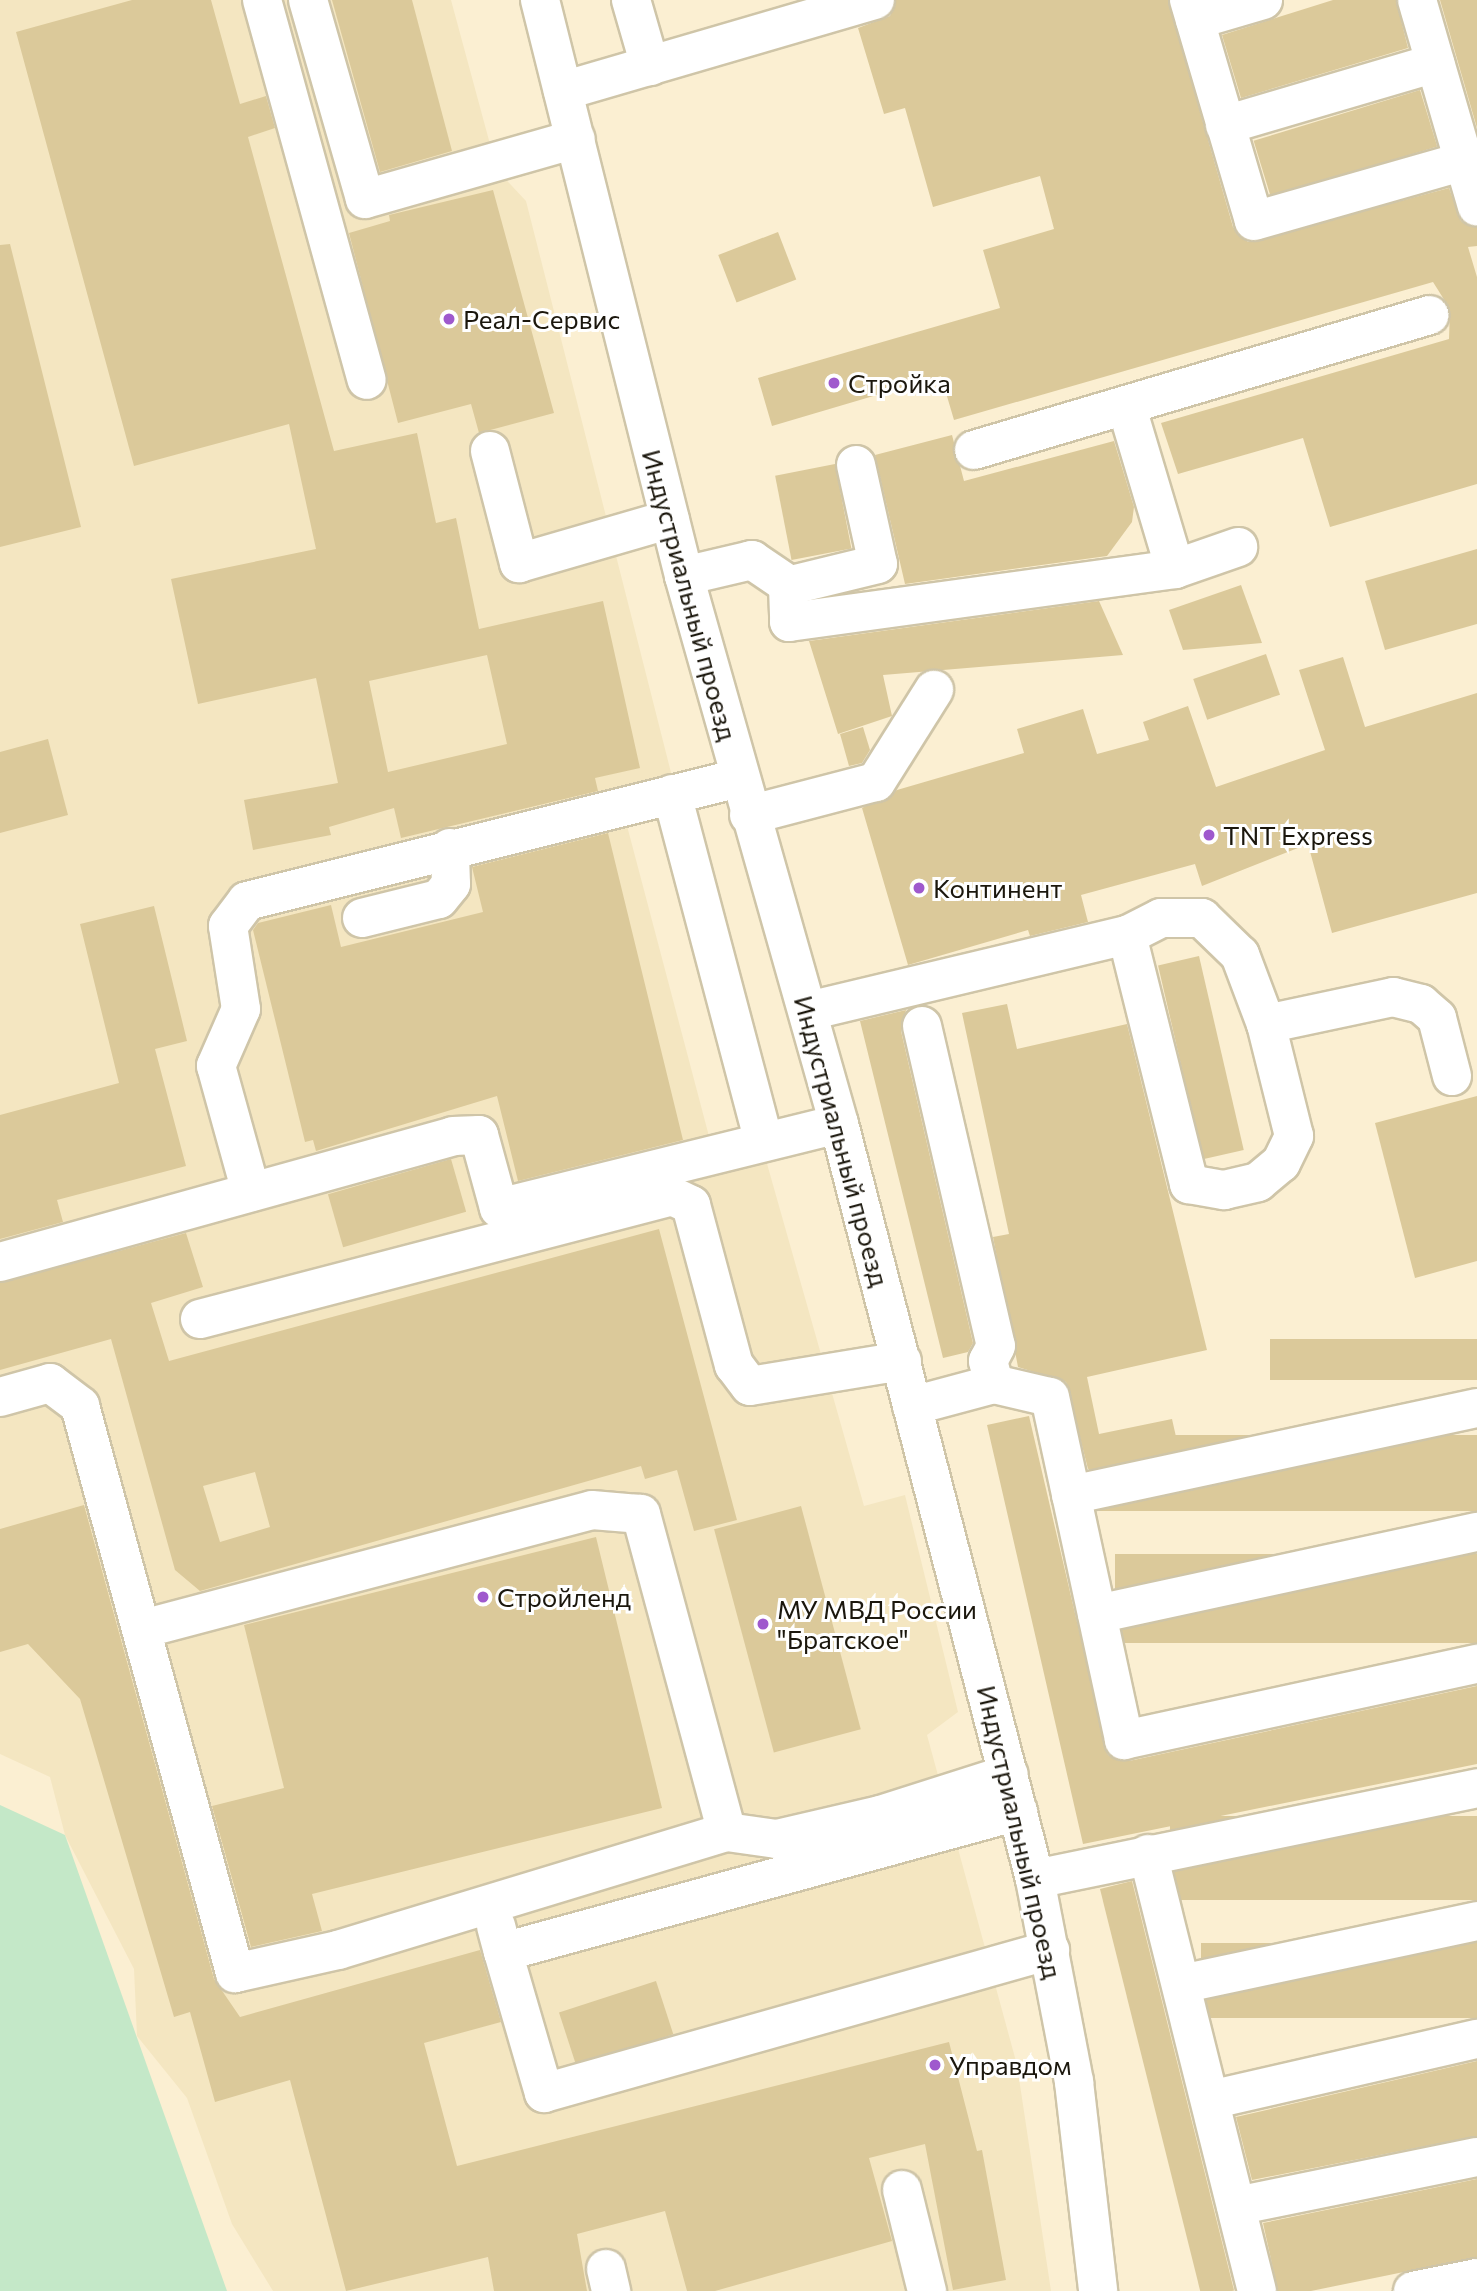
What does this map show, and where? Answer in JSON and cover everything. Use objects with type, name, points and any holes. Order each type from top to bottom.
[{"type":"street","points":[[262,0],[367,380]]},
{"type":"street","points":[[308,0],[365,199],[576,139]]},
{"type":"street","name":"Индустриальный проезд","points":[[540,0],[684,576],[749,815],[839,1124],[1035,1879],[1050,1950],[1093,2212],[1098,2291]]},
{"type":"street","points":[[631,0],[650,66]]},
{"type":"street","points":[[563,91],[875,0]]},
{"type":"street","points":[[1264,0],[1192,10],[1254,221],[1464,161]]},
{"type":"street","points":[[1417,0],[1435,63],[1464,113],[1464,161],[1477,206]]},
{"type":"street","points":[[1225,125],[1435,63]]},
{"type":"street","points":[[974,450],[1429,315]]},
{"type":"street","points":[[1126,405],[1175,569]]},
{"type":"street","points":[[490,451],[519,562],[670,519]]},
{"type":"street","points":[[684,576],[752,560],[789,585],[878,564],[856,465]]},
{"type":"street","points":[[789,585],[789,622],[812,622],[1175,569],[1238,547]]},
{"type":"street","points":[[749,815],[876,782],[934,690]]},
{"type":"street","points":[[251,1192],[216,1066],[241,1009],[228,926],[247,901],[283,888],[739,778]]},
{"type":"street","points":[[672,794],[764,1141]]},
{"type":"street","points":[[362,918],[439,899],[451,884],[450,848]]},
{"type":"street","points":[[808,1011],[1127,935],[1161,918],[1202,918],[1240,955],[1266,1024],[1294,1136],[1281,1163],[1258,1182],[1224,1190],[1189,1184],[1127,935]]},
{"type":"street","points":[[1266,1024],[1393,998],[1421,1004],[1437,1018],[1452,1076]]},
{"type":"street","points":[[922,1026],[996,1346],[988,1361],[994,1384]]},
{"type":"street","points":[[0,1262],[453,1136],[480,1135],[499,1208],[839,1124]]},
{"type":"street","points":[[200,1319],[671,1196],[691,1205],[734,1366],[750,1386],[902,1361]]},
{"type":"street","points":[[0,1397],[50,1383],[80,1406],[146,1628],[235,1972],[338,1950],[727,1832],[777,1839],[828,1860]]},
{"type":"street","points":[[912,1406],[994,1384],[1050,1397],[1124,1740],[1477,1664]]},
{"type":"street","points":[[1070,1495],[1477,1408]]},
{"type":"street","points":[[146,1628],[593,1510],[641,1514],[727,1832]]},
{"type":"street","points":[[1097,1614],[1477,1532]]},
{"type":"street","points":[[777,1839],[880,1815],[1009,1774]]},
{"type":"street","points":[[1035,1879],[1477,1788]]},
{"type":"street","points":[[503,1952],[828,1860],[1018,1811]]},
{"type":"street","points":[[1148,1854],[1257,2291]]},
{"type":"street","points":[[490,1904],[544,2093],[1050,1950]]},
{"type":"street","points":[[1181,1984],[1477,1920]]},
{"type":"street","points":[[1210,2100],[1477,2039]]},
{"type":"street","points":[[1236,2206],[1477,2157]]},
{"type":"street","points":[[902,2190],[927,2291]]},
{"type":"street","points":[[1413,2291],[1477,2278]]},
{"type":"shaded area","points":[[0,0],[451,0],[497,170],[526,201],[680,808],[626,822],[710,1140],[758,1132],[864,1506],[905,1495],[958,1712],[927,1735],[1017,2065],[1051,2291],[273,2291],[232,2224],[187,2098],[137,2036],[134,1969],[65,1835],[50,1777],[0,1754]]},
{"type":"green space","points":[[0,1805],[65,1835],[227,2291],[0,2291]]},
{"type":"building","points":[[132,0],[211,0],[240,104],[266,96],[275,128],[248,137],[334,451],[417,433],[436,523],[456,518],[479,629],[603,601],[640,768],[595,778],[598,791],[401,838],[394,808],[329,827],[331,835],[253,850],[244,800],[338,783],[316,678],[198,704],[171,579],[316,549],[289,424],[134,466],[16,32]],"holes":[[[487,655],[507,744],[388,772],[369,681]]]},
{"type":"building","points":[[332,0],[412,0],[452,151],[380,172]]},
{"type":"building","points":[[896,0],[1168,0],[1233,227],[1248,242],[1449,188],[1461,221],[1477,227],[1477,246],[1468,247],[1477,277],[1477,484],[1330,527],[1303,438],[1178,474],[1161,423],[1449,339],[1450,309],[1433,282],[954,420],[941,376],[772,426],[758,378],[1000,308],[983,250],[1054,229],[1040,176],[933,207],[905,108],[884,114],[858,28],[890,16]]},
{"type":"building","points":[[1333,0],[1396,0],[1408,48],[1241,98],[1222,35]]},
{"type":"building","points":[[1440,0],[1477,0],[1477,128]]},
{"type":"building","points":[[1420,90],[1437,146],[1271,197],[1254,141]]},
{"type":"building","name":"Реал-Сервис","points":[[493,190],[554,413],[479,433],[471,404],[398,423],[349,233],[390,221],[389,215]]},
{"type":"building","points":[[778,232],[796,280],[737,303],[718,255]]},
{"type":"building","points":[[10,244],[81,527],[0,547],[0,245]]},
{"type":"building","points":[[952,435],[964,481],[1114,441],[1134,507],[1132,522],[1107,556],[905,584],[875,455]]},
{"type":"building","points":[[835,464],[851,548],[792,560],[775,476]]},
{"type":"building","points":[[1477,549],[1477,624],[1385,650],[1365,581]]},
{"type":"building","points":[[1241,585],[1262,643],[1183,650],[1169,610]]},
{"type":"building","points":[[1099,601],[1123,655],[883,675],[892,716],[838,734],[809,641]]},
{"type":"building","points":[[1266,654],[1280,695],[1207,720],[1193,679]]},
{"type":"building","points":[[1343,657],[1365,727],[1477,693],[1477,893],[1332,933],[1308,844],[1202,886],[1195,864],[1081,895],[1088,922],[1030,936],[1028,930],[908,965],[862,808],[897,790],[1024,753],[1017,729],[1083,709],[1097,754],[1149,740],[1143,722],[1188,706],[1216,787],[1325,750],[1299,670]]},
{"type":"building","points":[[863,727],[870,750],[862,763],[849,766],[840,734]]},
{"type":"building","points":[[48,739],[68,815],[0,833],[0,752]]},
{"type":"building","points":[[608,833],[683,1140],[518,1181],[497,1096],[316,1151],[313,1140],[305,1142],[253,930],[258,923],[331,905],[341,947],[483,912],[472,867]]},
{"type":"building","points":[[154,906],[187,1041],[155,1049],[186,1166],[57,1200],[63,1222],[0,1239],[0,1115],[119,1083],[80,924]]},
{"type":"building","points":[[1199,956],[1244,1150],[1203,1159],[1158,965]]},
{"type":"building","points":[[1007,1004],[1017,1049],[1127,1024],[1207,1350],[1087,1377],[1099,1434],[1172,1419],[1179,1450],[1088,1469],[1066,1382],[1018,1367],[993,1237],[1009,1234],[962,1013]]},
{"type":"building","points":[[906,1010],[901,1031],[973,1343],[968,1352],[943,1358],[860,1021]]},
{"type":"building","points":[[1477,1096],[1477,1261],[1415,1278],[1375,1123]]},
{"type":"building","points":[[451,1159],[466,1212],[343,1247],[328,1194]]},
{"type":"building","points":[[659,1229],[737,1520],[694,1531],[677,1470],[645,1479],[641,1466],[200,1591],[175,1570],[111,1339],[0,1370],[0,1283],[186,1233],[203,1287],[151,1303],[169,1361]],"holes":[[[255,1472],[270,1527],[220,1542],[203,1486]]]},
{"type":"building","points":[[1270,1339],[1477,1339],[1477,1380],[1270,1380]]},
{"type":"building","points":[[1029,1416],[1108,1755],[1129,1761],[1477,1686],[1477,1764],[1083,1844],[987,1425]]},
{"type":"building","points":[[1089,1435],[1477,1435],[1477,1511],[1089,1511]]},
{"type":"building","points":[[84,1505],[214,1979],[240,2017],[480,1950],[501,2022],[424,2043],[457,2166],[949,2042],[977,2151],[982,2150],[1006,2280],[953,2290],[925,2144],[869,2158],[892,2241],[715,2291],[687,2291],[665,2211],[577,2234],[587,2291],[494,2291],[488,2257],[346,2291],[290,2080],[215,2102],[190,2012],[174,2017],[80,1699],[28,1644],[0,1652],[0,1529]]},
{"type":"building","points":[[801,1506],[861,1729],[774,1752],[714,1529]]},
{"type":"building","points":[[596,1537],[662,1808],[312,1894],[322,1931],[251,1947],[212,1806],[284,1788],[244,1625]]},
{"type":"building","points":[[1115,1554],[1477,1554],[1477,1643],[1115,1643]]},
{"type":"building","points":[[1170,1816],[1477,1816],[1477,1900],[1170,1900]]},
{"type":"building","points":[[1132,1881],[1234,2290],[1200,2291],[1100,1889]]},
{"type":"building","points":[[1201,1943],[1477,1943],[1477,2018],[1201,2018]]},
{"type":"building","points":[[656,1981],[673,2034],[576,2066],[559,2013]]},
{"type":"building","points":[[1477,2061],[1477,2136],[1252,2180],[1236,2117]]},
{"type":"building","points":[[1477,2179],[1477,2257],[1311,2291],[1278,2291],[1263,2223]]},
{"type":"place","name":"Реал-Сервис","points":[[449,319]]},
{"type":"place","name":"Стройка","points":[[834,383]]},
{"type":"place","name":"TNT Express","points":[[1209,835]]},
{"type":"place","name":"Континент","points":[[919,888]]},
{"type":"place","name":"Стройленд","points":[[483,1597]]},
{"type":"place","name":"МУ МВД России \"Братское\"","points":[[763,1624]]},
{"type":"place","name":"Управдом","points":[[935,2065]]}]
